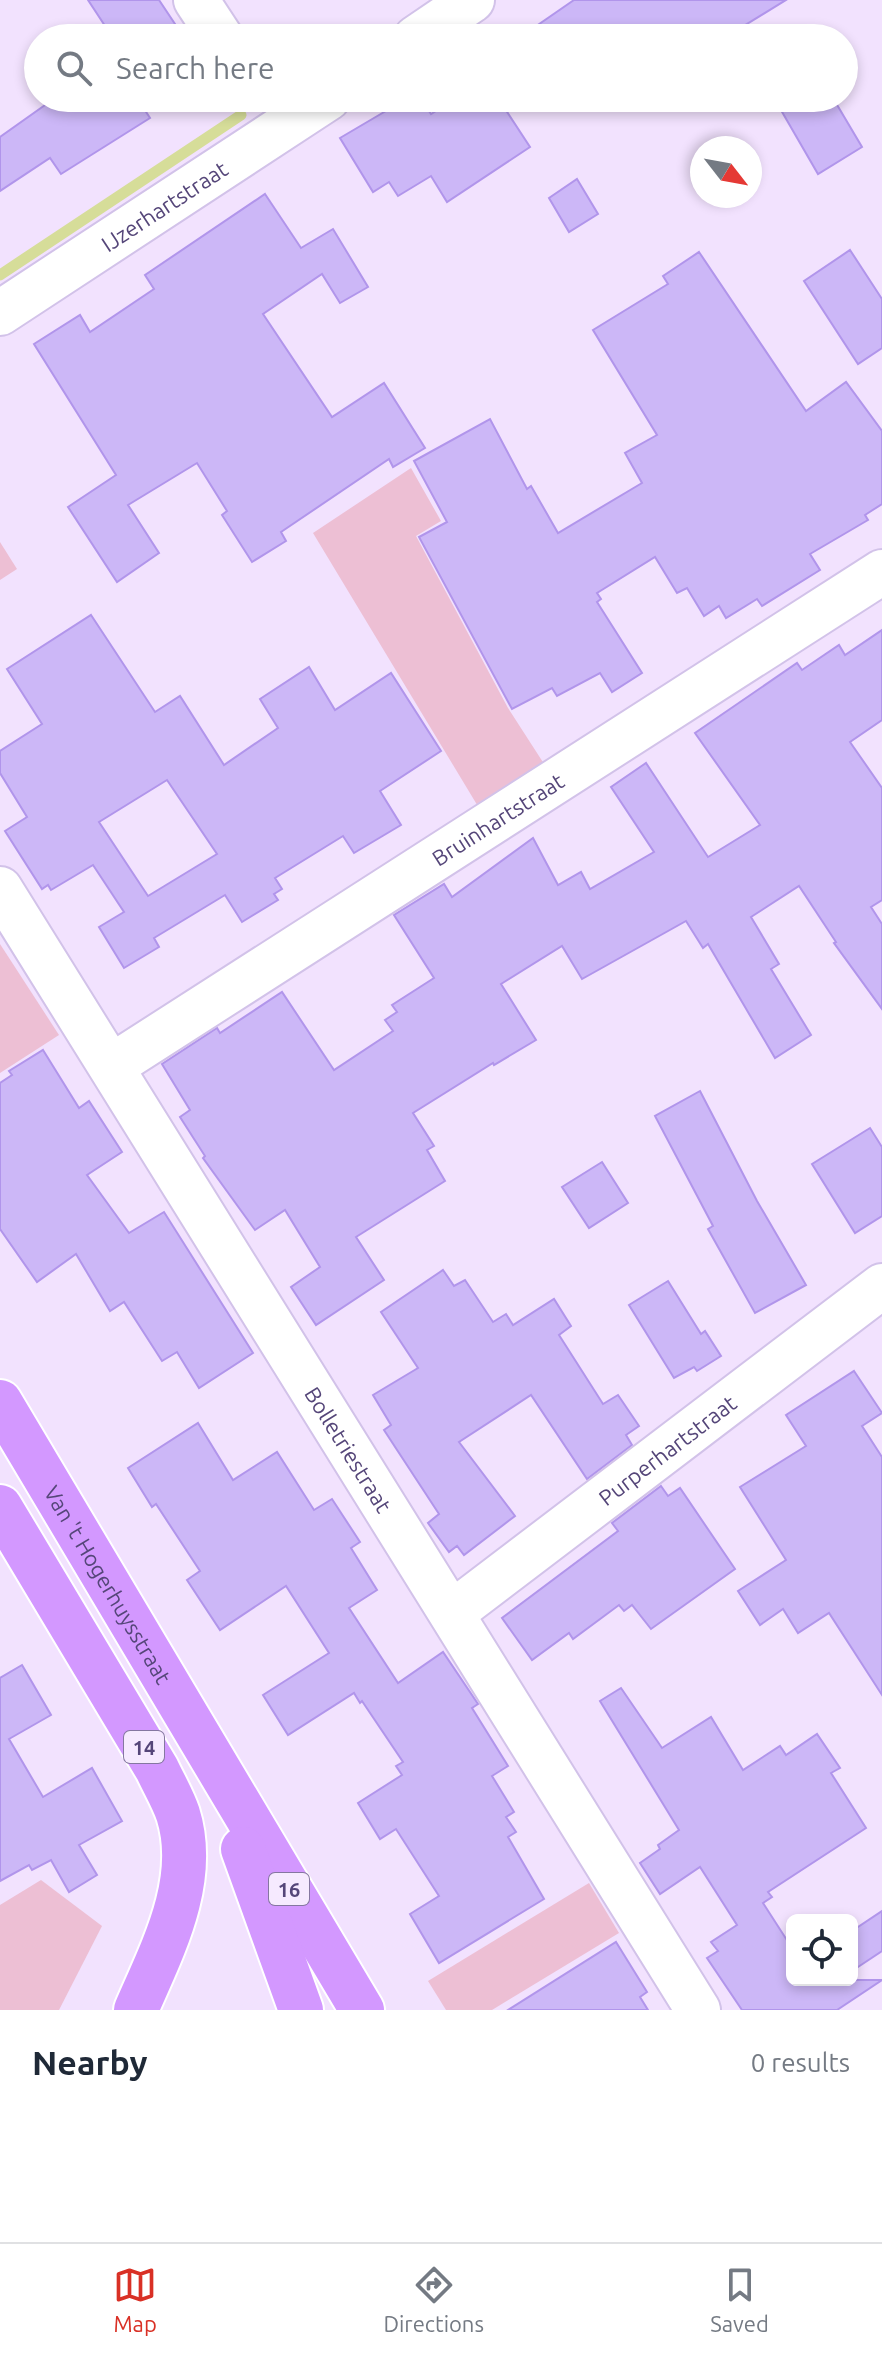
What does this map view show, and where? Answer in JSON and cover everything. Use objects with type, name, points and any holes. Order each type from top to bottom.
[{"type":"main road","name":"Van 't Hogerhuysstraat","points":[[0,1402],[362,2010]]},
{"type":"main road","name":"14","points":[[0,1507],[157,1769],[178,1815],[185,1862],[169,1935],[136,2010]]},
{"type":"main road","name":"Van 't Hogerhuysstraat","points":[[216,1767],[301,2010]]},
{"type":"street","points":[[196,0],[212,24]]},
{"type":"street","points":[[437,24],[472,0]]},
{"type":"street","name":"IJzerhartstraat","points":[[0,313],[271,114]]},
{"type":"street","name":"Bruinhartstraat","points":[[112,1066],[882,572]]},
{"type":"street","name":"Bolletriestraat","points":[[0,889],[698,2010]]},
{"type":"street","name":"Purperhartstraat","points":[[452,1613],[882,1286]]},
{"type":"shaded area","points":[[411,468],[441,521],[416,536],[508,708],[548,770],[482,813],[313,533]]},
{"type":"shaded area","points":[[0,542],[17,569],[0,580]]},
{"type":"shaded area","points":[[0,944],[59,1035],[0,1073]]},
{"type":"shaded area","points":[[41,1880],[102,1926],[59,2010],[0,2010],[0,1905]]},
{"type":"shaded area","points":[[589,1883],[619,1933],[492,2010],[446,2010],[428,1981]]},
{"type":"building","points":[[88,0],[159,0],[175,24],[104,24]]},
{"type":"building","points":[[574,0],[786,0],[747,24],[539,24]]},
{"type":"building","points":[[35,112],[146,112],[150,118],[61,174],[50,158],[0,191],[0,137]]},
{"type":"building","points":[[384,112],[507,112],[530,147],[447,202],[431,176],[398,196],[389,182],[373,192],[340,138]]},
{"type":"building","points":[[782,112],[841,112],[862,147],[818,174]]},
{"type":"building","points":[[577,179],[598,214],[569,232],[549,198]]},
{"type":"building","points":[[265,194],[301,248],[333,229],[368,287],[340,303],[322,274],[263,314],[332,417],[384,383],[425,448],[393,467],[389,459],[281,532],[286,541],[252,562],[222,515],[227,511],[197,463],[128,505],[159,553],[117,582],[68,507],[116,475],[34,344],[80,315],[90,332],[154,289],[145,275]]},
{"type":"building","points":[[850,250],[882,299],[882,348],[858,364],[804,281]]},
{"type":"building","points":[[699,252],[806,411],[846,382],[882,431],[882,504],[865,515],[868,520],[810,554],[820,570],[762,606],[757,599],[726,618],[719,606],[704,616],[687,588],[677,593],[655,557],[597,593],[601,599],[597,602],[642,673],[612,692],[600,673],[557,696],[552,688],[512,709],[419,537],[447,522],[414,461],[490,419],[527,489],[531,486],[558,533],[642,483],[625,453],[657,435],[593,330],[668,284],[663,276]]},
{"type":"building","points":[[91,615],[155,712],[180,696],[224,765],[278,728],[260,699],[309,667],[335,710],[391,673],[441,751],[380,791],[401,825],[354,853],[343,836],[275,878],[282,889],[274,894],[278,900],[242,922],[225,895],[154,938],[159,947],[124,968],[99,927],[124,912],[93,865],[51,890],[48,885],[42,889],[5,831],[27,817],[0,773],[0,751],[42,724],[7,669]],"holes":[[[167,780],[217,854],[148,896],[99,822]]]},
{"type":"building","points":[[882,630],[882,720],[850,742],[882,788],[882,900],[871,907],[882,924],[882,1009],[834,943],[799,886],[751,917],[779,964],[771,969],[811,1035],[775,1058],[708,944],[703,948],[686,921],[582,979],[562,946],[501,984],[536,1040],[413,1113],[434,1146],[427,1150],[445,1181],[356,1237],[384,1280],[316,1325],[291,1287],[320,1267],[285,1210],[255,1230],[203,1158],[205,1156],[180,1117],[190,1110],[162,1064],[217,1028],[220,1033],[282,992],[334,1070],[393,1031],[385,1020],[397,1012],[392,1005],[434,978],[394,915],[444,884],[452,897],[533,838],[558,885],[581,872],[590,889],[654,852],[611,787],[646,763],[708,857],[760,825],[695,733],[797,663],[802,670],[839,645],[845,655]]},
{"type":"building","points":[[43,1050],[79,1108],[89,1101],[122,1152],[87,1175],[129,1233],[164,1212],[253,1353],[199,1388],[177,1352],[162,1361],[124,1302],[110,1311],[76,1254],[37,1282],[0,1229],[0,1083],[12,1075],[9,1071]]},
{"type":"building","points":[[700,1091],[757,1201],[806,1285],[755,1313],[708,1229],[713,1226],[655,1116]]},
{"type":"building","points":[[870,1128],[882,1147],[882,1216],[855,1233],[812,1164]]},
{"type":"building","points":[[602,1162],[628,1203],[589,1228],[562,1187]]},
{"type":"building","points":[[443,1270],[454,1286],[465,1280],[493,1322],[506,1314],[513,1325],[554,1299],[571,1326],[559,1335],[603,1404],[618,1395],[639,1426],[626,1435],[632,1445],[587,1479],[531,1395],[459,1442],[515,1516],[464,1555],[457,1546],[449,1552],[428,1523],[439,1514],[384,1430],[391,1425],[373,1395],[418,1368],[381,1312]]},
{"type":"building","points":[[668,1281],[701,1334],[705,1331],[721,1356],[697,1371],[694,1367],[674,1378],[629,1305]]},
{"type":"building","points":[[854,1371],[882,1413],[862,1426],[882,1457],[882,1695],[829,1613],[798,1633],[783,1609],[760,1625],[738,1591],[786,1560],[740,1487],[806,1446],[786,1415]]},
{"type":"building","points":[[198,1423],[233,1480],[277,1452],[314,1510],[332,1499],[360,1542],[351,1548],[377,1590],[349,1608],[398,1683],[443,1652],[478,1704],[472,1708],[508,1766],[492,1776],[514,1812],[506,1817],[516,1832],[508,1837],[544,1899],[439,1963],[410,1914],[439,1896],[396,1829],[380,1839],[358,1803],[402,1775],[396,1766],[403,1762],[354,1693],[288,1735],[263,1695],[329,1653],[286,1586],[220,1630],[187,1580],[200,1571],[156,1504],[152,1507],[128,1468]]},
{"type":"building","points":[[661,1486],[668,1496],[680,1488],[735,1569],[651,1629],[632,1605],[624,1611],[619,1605],[573,1639],[569,1633],[532,1660],[502,1618],[618,1531],[612,1523]]},
{"type":"building","points":[[22,1665],[51,1715],[9,1739],[43,1797],[92,1768],[122,1821],[79,1845],[97,1875],[69,1892],[51,1860],[32,1870],[29,1865],[0,1881],[0,1678]]},
{"type":"building","points":[[621,1688],[662,1748],[711,1717],[743,1770],[780,1746],[786,1755],[817,1734],[840,1768],[831,1773],[866,1828],[768,1892],[772,1897],[763,1903],[786,1939],[786,1986],[858,1986],[858,1980],[882,1980],[837,2010],[742,2010],[707,1958],[718,1951],[711,1942],[737,1925],[700,1867],[660,1894],[640,1863],[679,1830],[600,1701]]},
{"type":"building","points":[[882,1911],[882,1951],[858,1967],[858,1927]]},
{"type":"building","points":[[616,1942],[647,1992],[640,1997],[648,2010],[508,2010]]},
{"type":"waterway","points":[[0,275],[241,115]]}]
